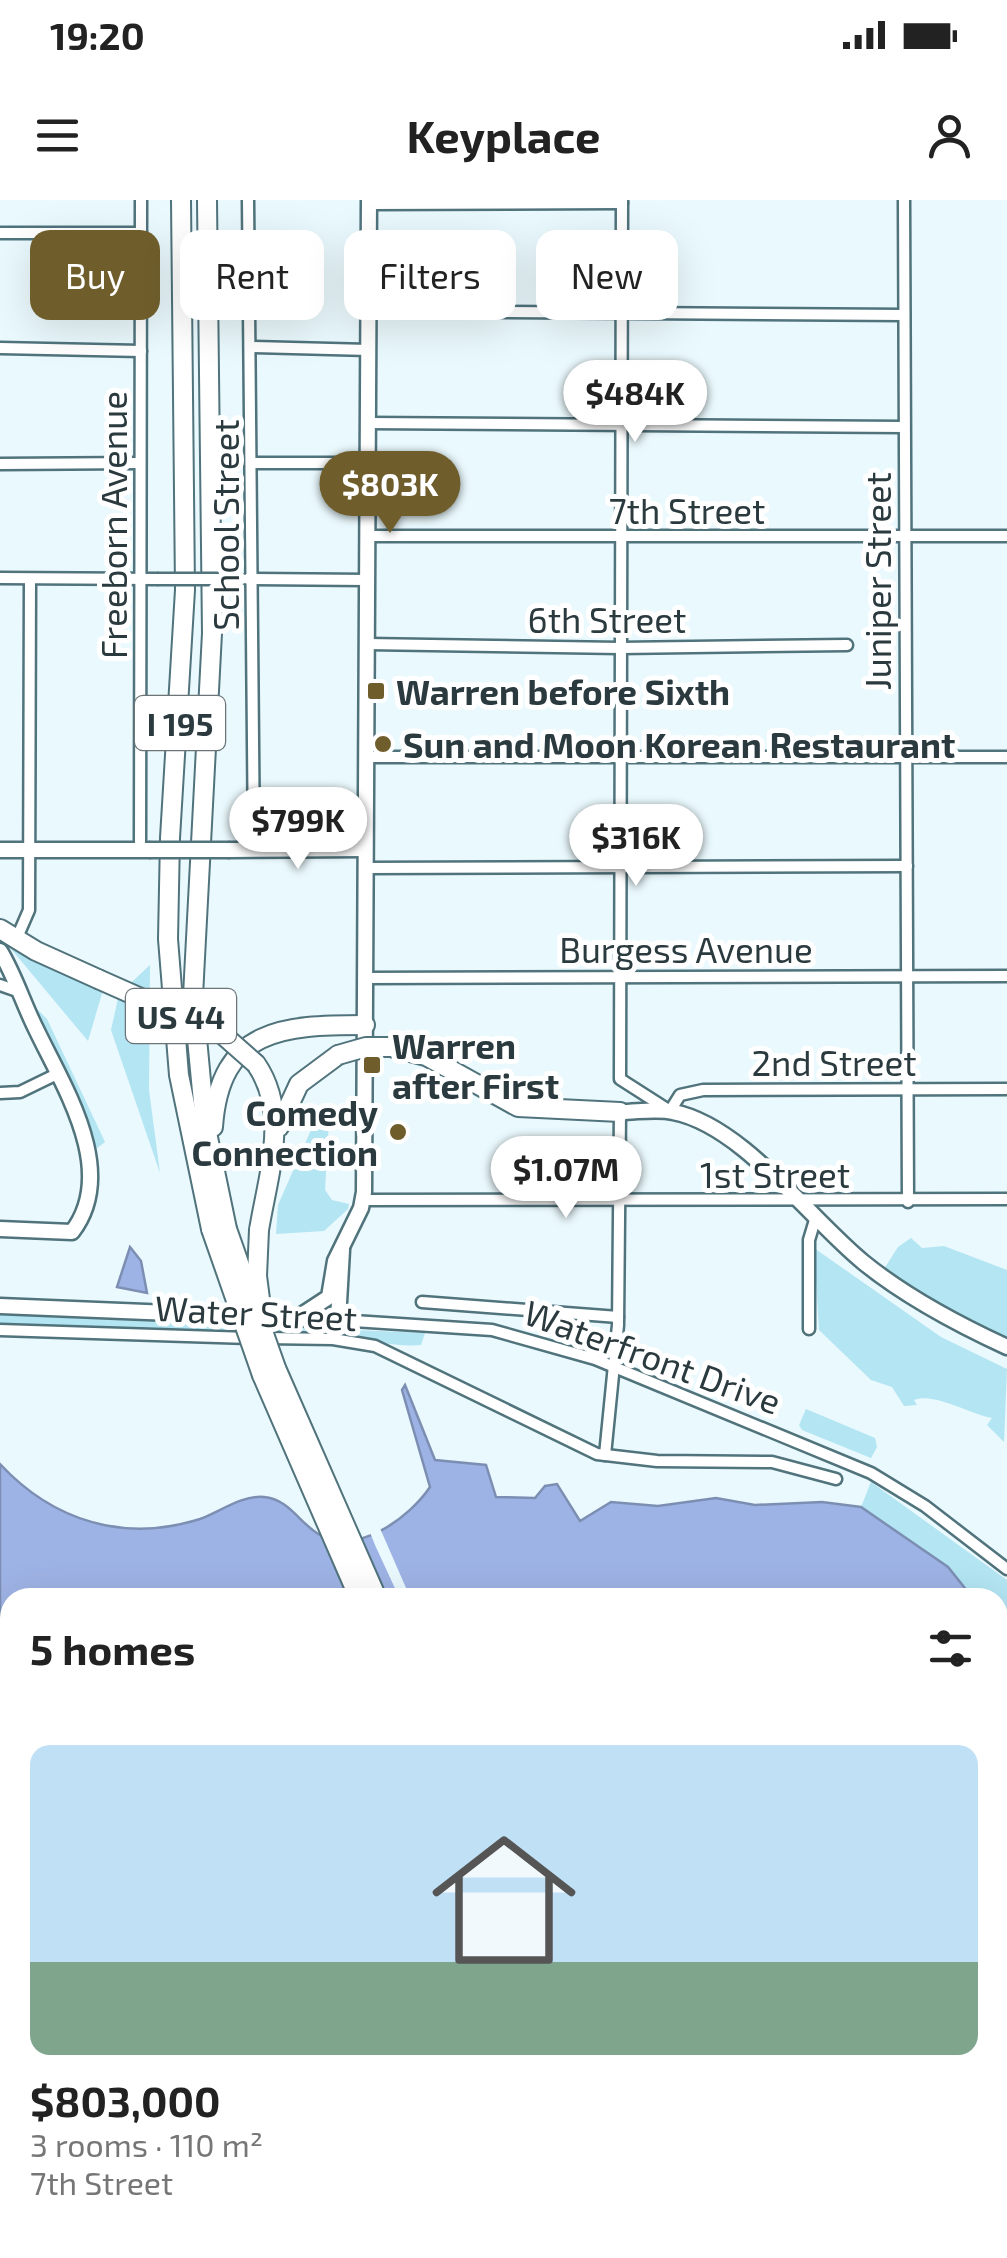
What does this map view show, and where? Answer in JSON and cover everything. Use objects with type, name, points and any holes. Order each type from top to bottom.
[{"type":"highway","name":"I 195","points":[[181,200],[186,590],[169,857],[168,939],[180,1075],[245,1336],[355,1588]]},
{"type":"highway","name":"I 195","points":[[207,200],[212,633],[193,976],[198,1068],[217,1187],[219,1229],[373,1588]]},
{"type":"highway","name":"US 44","points":[[0,929],[98,979],[222,1034],[256,1064],[269,1086],[275,1113],[259,1230],[260,1302],[276,1368]]},
{"type":"highway","points":[[217,1187],[216,1104],[222,1080],[238,1055],[258,1039],[286,1028],[365,1025]]},
{"type":"highway","points":[[270,1167],[290,1097],[311,1072],[338,1055],[366,1047],[391,1047],[426,1056],[518,1106],[560,1112],[620,1112]]},
{"type":"main road","points":[[368,202],[368,230]]},
{"type":"main road","points":[[298,1318],[324,1304],[342,1244],[363,1200],[369,320]]},
{"type":"main road","points":[[0,850],[365,850]]},
{"type":"main road","points":[[0,951],[82,1129],[87,1154],[85,1208],[72,1232],[0,1229]]},
{"type":"main road","points":[[620,1112],[670,1111],[728,1138],[815,1220],[900,1289],[1007,1348]]},
{"type":"main road","points":[[338,1320],[342,1244]]},
{"type":"main road","points":[[331,1291],[338,1320]]},
{"type":"main road","name":"Waterfront Drive","points":[[0,1306],[338,1320]]},
{"type":"street","name":"Freeborn Avenue","points":[[141,200],[141,230]]},
{"type":"street","name":"School Street","points":[[248,200],[252,462],[248,579],[254,850]]},
{"type":"street","name":"Juniper Street","points":[[904,200],[908,1202]]},
{"type":"street","points":[[368,202],[622,202],[622,230]]},
{"type":"street","points":[[0,233],[30,233]]},
{"type":"street","points":[[678,313],[904,315]]},
{"type":"street","name":"Freeborn Avenue","points":[[140,320],[144,850]]},
{"type":"street","points":[[622,320],[618,538],[620,1079],[670,1111]]},
{"type":"street","points":[[250,347],[369,350]]},
{"type":"street","points":[[0,348],[140,351]]},
{"type":"street","points":[[368,423],[904,426]]},
{"type":"street","points":[[252,462],[368,463]]},
{"type":"street","points":[[0,464],[140,463]]},
{"type":"street","name":"7th Street","points":[[368,536],[1007,536]]},
{"type":"street","points":[[0,578],[368,580]]},
{"type":"street","points":[[16,940],[28,916],[30,578]]},
{"type":"street","name":"6th Street","points":[[367,644],[620,648],[847,645]]},
{"type":"street","points":[[367,757],[1007,758]]},
{"type":"street","points":[[364,868],[906,866]]},
{"type":"street","name":"Burgess Avenue","points":[[365,978],[1007,976]]},
{"type":"street","points":[[0,985],[20,992]]},
{"type":"street","points":[[0,1093],[20,1092],[58,1074]]},
{"type":"street","name":"2nd Street","points":[[670,1111],[680,1095],[703,1090],[1007,1089]]},
{"type":"street","points":[[604,1455],[618,1317],[620,1112]]},
{"type":"street","name":"1st Street","points":[[363,1200],[1007,1200]]},
{"type":"street","points":[[809,1329],[809,1240],[815,1220]]},
{"type":"street","points":[[422,1302],[618,1317]]},
{"type":"street","name":"Waterfront Drive","points":[[338,1320],[492,1330],[550,1344],[612,1367],[871,1473],[925,1506],[1007,1569]]},
{"type":"street","name":"Water Street","points":[[0,1330],[360,1342],[392,1354],[576,1446],[604,1455],[772,1462],[836,1478]]},
{"type":"shaded area","points":[[2,938],[103,990],[88,1041]]},
{"type":"shaded area","points":[[150,965],[149,1090],[160,1173],[111,1030],[119,994]]},
{"type":"shaded area","points":[[30,1002],[47,1019],[105,1142],[93,1151]]},
{"type":"shaded area","points":[[318,1114],[329,1120],[325,1190],[332,1200],[349,1204],[348,1209],[324,1231],[276,1234],[278,1205]]},
{"type":"shaded area","points":[[911,1238],[922,1248],[944,1246],[1007,1270],[1007,1342],[937,1310],[884,1269],[898,1247]]},
{"type":"shaded area","points":[[130,1247],[141,1261],[147,1293],[117,1287]]},
{"type":"shaded area","points":[[814,1248],[941,1337],[1007,1369],[1004,1442],[987,1425],[992,1418],[931,1399],[914,1400],[917,1405],[904,1406],[892,1387],[871,1380],[819,1330]]},
{"type":"shaded area","points":[[0,1315],[425,1333],[421,1345],[409,1345],[321,1332],[0,1326]]},
{"type":"shaded area","points":[[405,1385],[435,1460],[486,1465],[496,1497],[535,1498],[545,1486],[557,1484],[580,1521],[611,1502],[658,1506],[716,1498],[755,1505],[822,1502],[861,1507],[948,1567],[965,1588],[0,1588],[0,1464],[21,1484],[67,1513],[117,1527],[172,1526],[247,1499],[264,1497],[280,1502],[320,1535],[335,1540],[350,1541],[382,1530],[410,1510],[430,1487],[402,1390]]},
{"type":"shaded area","points":[[806,1409],[875,1438],[877,1447],[871,1458],[802,1430],[799,1425]]},
{"type":"shaded area","points":[[871,1482],[1007,1580],[1007,1588],[965,1588],[948,1567],[861,1507]]},
{"type":"pier","points":[[379,1526],[406,1588],[395,1588],[369,1530]]},
{"type":"place","name":"Warren before Sixth","points":[[376,691]]},
{"type":"place","name":"Sun and Moon Korean Restaurant","points":[[383,744]]},
{"type":"place","name":"Warren after First","points":[[372,1065]]},
{"type":"place","name":"Comedy Connection","points":[[398,1132]]}]
